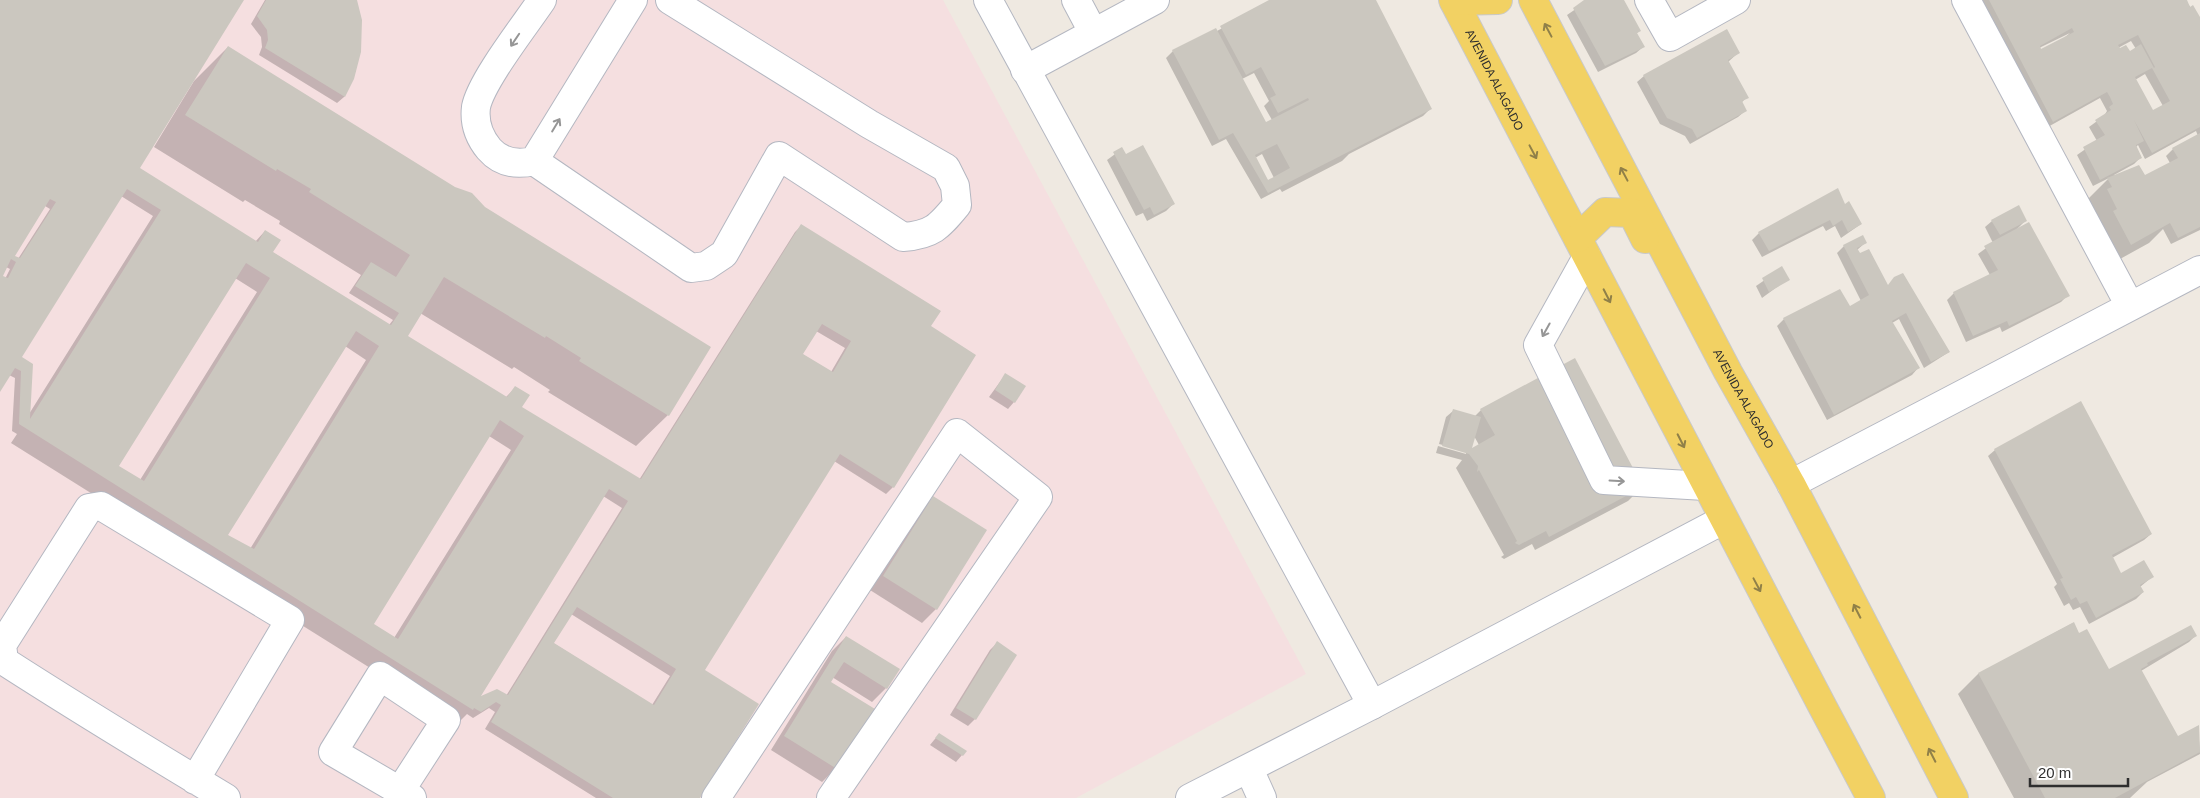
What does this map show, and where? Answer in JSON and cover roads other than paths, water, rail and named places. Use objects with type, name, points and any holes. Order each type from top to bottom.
[{"type":"main road","points":[[1454,1],[1498,0]]},
{"type":"main road","name":"AVENIDA ALAGADO","points":[[1533,0],[1728,372],[1792,484],[1954,798]]},
{"type":"main road","name":"AVENIDA ALAGADO","points":[[1454,1],[1705,486],[1871,798]]},
{"type":"main road","points":[[1583,248],[1605,212],[1632,213],[1693,334],[1728,372]]},
{"type":"street","points":[[542,0],[484,85],[476,106],[476,125],[481,139],[493,154],[509,162],[520,164],[534,161],[633,0]]},
{"type":"street","points":[[534,161],[691,268],[706,266],[724,254],[779,156],[903,237],[919,236],[938,229],[957,205],[955,186],[946,168],[876,128],[670,0]]},
{"type":"street","points":[[988,0],[1372,705]]},
{"type":"street","points":[[1076,0],[1093,32]]},
{"type":"street","points":[[1025,70],[1155,0]]},
{"type":"street","points":[[1649,0],[1670,37],[1736,0]]},
{"type":"street","points":[[1966,0],[2130,306]]},
{"type":"street","points":[[1583,248],[1538,345],[1604,480],[1705,486]]},
{"type":"street","points":[[1792,484],[2200,270]]},
{"type":"street","points":[[716,798],[957,433],[1038,497],[832,798]]},
{"type":"street","points":[[195,780],[290,620],[101,506],[89,508],[2,645],[4,661],[195,780],[226,798]]},
{"type":"street","points":[[1190,798],[1372,705],[1723,520]]},
{"type":"street","points":[[1249,769],[1262,798]]}]
